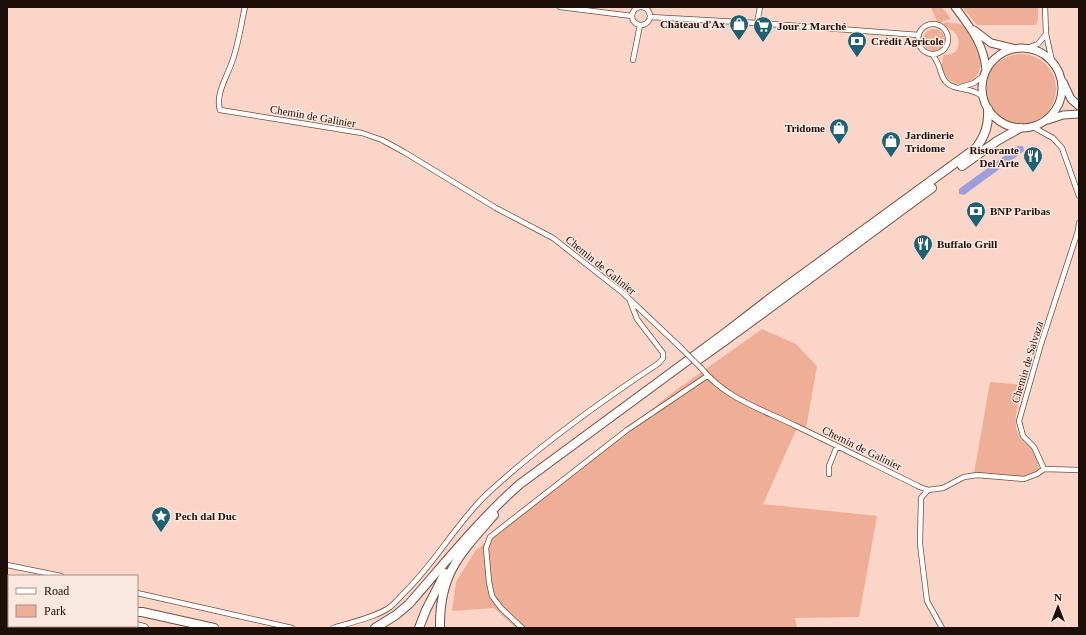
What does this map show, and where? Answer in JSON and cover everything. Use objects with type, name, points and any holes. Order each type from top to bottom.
[{"type":"highway","points":[[375,628],[396,615],[408,604],[494,507],[520,484],[976,148],[984,137],[988,123],[988,110]]},
{"type":"highway","points":[[419,628],[432,597],[448,567],[496,513],[513,497],[681,372],[748,325],[798,286],[961,166],[997,141],[1020,128]]},
{"type":"highway","points":[[440,628],[440,608],[445,584],[453,567],[465,548]]},
{"type":"highway","points":[[414,628],[422,608],[442,572],[457,550]]},
{"type":"highway","points":[[138,613],[142,612],[214,628]]},
{"type":"highway","points":[[138,613],[191,628]]},
{"type":"main road","points":[[955,7],[968,24],[982,48],[985,60],[982,97],[988,110],[994,117],[1001,123],[1010,127],[1020,128],[1033,127],[1063,115],[1079,114]]},
{"type":"main road","points":[[968,24],[991,43],[1014,49]]},
{"type":"main road","points":[[985,73],[991,62],[1006,51],[1027,48],[1040,52],[1052,61],[1071,99],[1079,106]]},
{"type":"main road","points":[[1046,121],[1052,115],[1059,103],[1062,90],[1062,81]]},
{"type":"street","name":"Chemin de Galinier","points":[[245,7],[233,60],[222,86],[218,103],[220,110],[362,133],[382,140],[496,208],[553,238],[629,299],[681,348],[707,376],[734,398],[928,490]]},
{"type":"street","points":[[560,7],[632,16]]},
{"type":"street","points":[[643,7],[648,11],[650,18],[646,24],[636,24],[633,20],[632,13],[637,8],[643,7]]},
{"type":"street","points":[[757,23],[760,7]]},
{"type":"street","points":[[1045,7],[1046,34],[1052,61]]},
{"type":"street","points":[[650,18],[757,23],[918,37]]},
{"type":"street","points":[[633,60],[640,25]]},
{"type":"street","points":[[929,25],[935,25],[943,29],[947,40],[944,49],[940,52],[932,54],[926,53],[919,46],[918,37],[923,28],[929,25]]},
{"type":"street","points":[[1027,48],[1038,44],[1046,34]]},
{"type":"street","points":[[938,62],[940,52]]},
{"type":"street","points":[[932,54],[938,62],[942,76],[946,82],[958,88],[976,92],[982,97]]},
{"type":"street","points":[[958,88],[974,83],[985,73]]},
{"type":"street","points":[[1033,127],[1053,138],[1062,148],[1079,196]]},
{"type":"street","name":"Chemin de Salvaza","points":[[1044,469],[1034,447],[1022,436],[1019,421],[1079,223]]},
{"type":"street","points":[[333,628],[363,619],[389,608],[420,577],[470,512],[487,494],[561,433],[618,390],[659,363],[663,358],[663,353],[637,319],[629,299]]},
{"type":"street","points":[[522,628],[501,608],[492,596],[489,582],[486,548],[490,537],[627,430],[707,376]]},
{"type":"street","points":[[829,474],[829,466],[837,446]]},
{"type":"street","points":[[942,628],[927,601],[920,544],[921,498],[928,490],[943,488],[964,477],[977,475],[1024,479],[1044,469],[1079,470]]},
{"type":"street","points":[[7,565],[56,575]]},
{"type":"street","points":[[138,593],[292,628]]},
{"type":"green space","points":[[931,7],[942,7],[951,19],[939,23]]},
{"type":"green space","points":[[962,7],[1038,7],[1038,19],[1036,25],[977,25]]},
{"type":"green space","points":[[946,22],[964,26],[973,36],[979,50],[981,58],[980,69],[978,74],[966,84],[953,82],[947,78],[944,73],[942,60],[944,55],[956,52],[958,44],[956,34],[943,24]]},
{"type":"green space","points":[[934,29],[938,30],[944,36],[944,44],[938,50],[934,51],[930,50],[924,44],[923,40],[924,36],[930,30]]},
{"type":"green space","points":[[1021,54],[1034,57],[1046,64],[1053,76],[1056,89],[1053,102],[1046,114],[1034,121],[1021,124],[1008,121],[996,114],[989,102],[986,89],[989,76],[996,64],[1008,57]]},
{"type":"green space","points":[[762,329],[796,344],[817,366],[806,429],[797,428],[763,504],[877,516],[859,617],[795,618],[797,628],[516,628],[494,608],[452,611],[456,582],[476,550],[672,393]]},
{"type":"green space","points":[[990,382],[1024,385],[1017,410],[1017,430],[1020,438],[1034,451],[1039,470],[1026,477],[974,473]]},
{"type":"water","points":[[1018,146],[1023,146],[1024,151],[964,195],[959,194],[959,189]]},
{"type":"place","name":"Château d'Ax","points":[[739,41]]},
{"type":"place","name":"Jour 2 Marché","points":[[763,43]]},
{"type":"place","name":"Crédit Agricole","points":[[857,58]]},
{"type":"place","name":"Tridome","points":[[839,145]]},
{"type":"place","name":"Jardinerie Tridome","points":[[891,158]]},
{"type":"place","name":"Ristorante Del Arte","points":[[1033,173]]},
{"type":"place","name":"BNP Paribas","points":[[976,228]]},
{"type":"place","name":"Buffalo Grill","points":[[923,261]]},
{"type":"place","name":"Pech dal Duc","points":[[161,533]]}]
